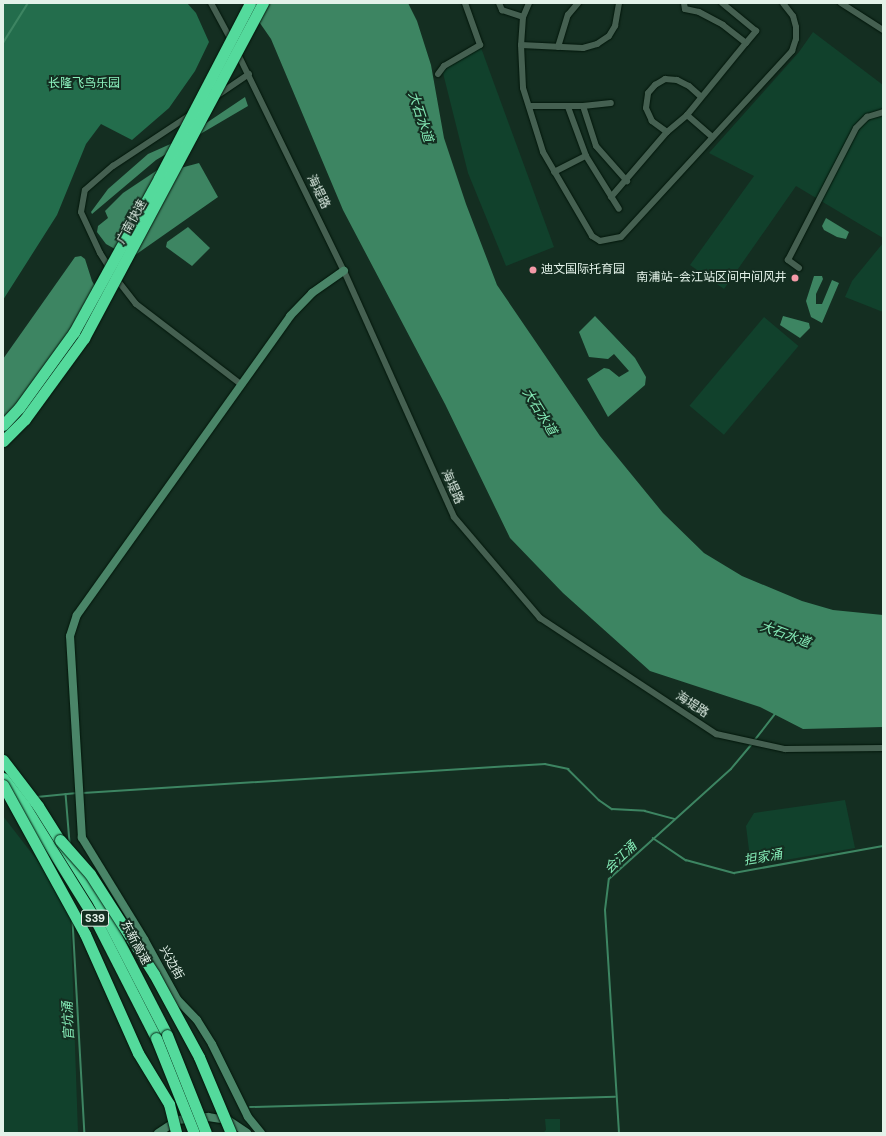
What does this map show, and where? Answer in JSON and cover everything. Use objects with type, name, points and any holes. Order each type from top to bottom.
[{"type":"highway","name":"广南快速","points":[[3,425],[18,408],[74,332],[159,178],[250,3]]},
{"type":"highway","name":"广南快速","points":[[3,441],[25,419],[84,338],[263,3]]},
{"type":"highway","name":"东新高速","points":[[3,760],[38,806],[60,840],[119,940],[206,1133]]},
{"type":"highway","name":"东新高速","points":[[3,778],[24,805],[95,919],[162,1036],[194,1133]]},
{"type":"highway","points":[[3,785],[85,934],[138,1053],[169,1104],[176,1133]]},
{"type":"highway","points":[[60,840],[90,874],[154,974],[199,1057],[221,1105],[230,1133]]},
{"type":"street","name":"海堤路","points":[[211,3],[249,74],[344,271],[454,517],[540,618],[716,734],[785,749],[883,748]]},
{"type":"street","points":[[438,74],[444,66],[480,45],[465,3]]},
{"type":"street","points":[[499,3],[502,10],[523,17]]},
{"type":"street","points":[[529,3],[523,17],[521,45],[523,88],[543,152],[592,236],[600,241],[610,241],[621,238],[711,136],[792,51],[796,39],[796,27],[793,16],[783,3]]},
{"type":"street","points":[[558,46],[568,15],[578,3]]},
{"type":"street","points":[[521,45],[583,48],[597,44],[609,36],[615,26],[619,3]]},
{"type":"street","points":[[684,3],[684,9],[699,12],[723,25],[746,44]]},
{"type":"street","points":[[611,198],[667,132],[687,115],[700,96],[756,31],[722,3]]},
{"type":"street","points":[[841,3],[883,30]]},
{"type":"street","points":[[242,385],[136,304],[100,253],[81,212],[86,190],[113,166],[249,74]]},
{"type":"street","points":[[667,132],[652,121],[646,108],[648,93],[654,85],[665,79],[677,80],[690,86],[700,96]]},
{"type":"street","points":[[529,106],[568,107],[611,103]]},
{"type":"street","points":[[583,106],[596,146],[626,181]]},
{"type":"street","points":[[568,107],[586,156],[619,209]]},
{"type":"street","points":[[798,268],[788,260],[856,128],[867,117],[883,112]]},
{"type":"street","points":[[687,115],[711,136]]},
{"type":"street","points":[[554,172],[586,156]]},
{"type":"street","name":"兴边街","points":[[261,1133],[248,1117],[212,1044],[197,1020],[177,999],[136,925],[88,851],[82,838],[70,636],[77,615],[290,316],[312,293],[344,271]]},
{"type":"street","points":[[158,1133],[178,1120],[208,1117],[228,1120],[247,1133]]},
{"type":"shaded area","points":[[813,32],[883,85],[883,238],[796,186],[724,289],[690,265],[754,176],[709,153],[799,52]]},
{"type":"shaded area","points":[[480,45],[554,247],[506,266],[468,173],[442,69]]},
{"type":"shaded area","points":[[883,243],[883,312],[845,297],[852,281]]},
{"type":"shaded area","points":[[764,317],[798,346],[724,435],[689,406]]},
{"type":"shaded area","points":[[845,800],[855,848],[751,866],[746,826],[754,813]]},
{"type":"shaded area","points":[[3,816],[70,903],[78,1133],[3,1133]]},
{"type":"shaded area","points":[[545,1119],[560,1119],[560,1133],[543,1133],[546,1130]]},
{"type":"green space","name":"长隆飞鸟乐园","points":[[3,3],[187,3],[196,13],[209,42],[195,71],[169,108],[132,140],[101,124],[86,144],[57,215],[3,300]]},
{"type":"water","name":"大石水道","points":[[246,3],[408,3],[417,21],[431,65],[444,138],[466,204],[497,285],[600,436],[663,513],[704,553],[742,576],[802,601],[833,610],[883,615],[883,727],[803,729],[760,707],[650,671],[563,593],[510,538],[445,404],[343,210],[271,39]]},
{"type":"water","points":[[245,97],[248,106],[156,160],[92,214],[91,212],[108,189],[148,154],[184,138]]},
{"type":"water","points":[[199,163],[218,197],[131,258],[106,244],[97,232],[98,226],[108,218],[105,211],[123,193],[159,169],[173,170]]},
{"type":"water","points":[[826,218],[849,232],[846,239],[837,237],[824,230],[822,226]]},
{"type":"water","points":[[188,227],[210,248],[192,266],[166,247],[167,242]]},
{"type":"water","points":[[81,256],[85,259],[92,281],[99,293],[77,321],[18,421],[3,437],[3,359],[75,257]]},
{"type":"water","points":[[814,276],[822,276],[823,279],[816,294],[816,304],[822,304],[832,280],[839,283],[822,323],[811,317],[806,301]]},
{"type":"water","points":[[595,316],[635,358],[646,377],[645,385],[608,417],[587,379],[604,368],[609,369],[619,377],[629,371],[614,354],[608,359],[589,357],[579,332]]},
{"type":"water","points":[[783,316],[809,323],[810,328],[800,338],[780,325]]},
{"type":"waterway","points":[[3,43],[28,3]]},
{"type":"waterway","name":"会江涌","points":[[754,741],[775,714]]},
{"type":"waterway","name":"会江涌","points":[[619,1133],[605,910],[609,879],[731,769],[752,744]]},
{"type":"waterway","points":[[83,793],[545,764],[568,769],[599,800],[612,809],[645,811],[675,819]]},
{"type":"waterway","points":[[37,797],[77,793]]},
{"type":"waterway","name":"官坑涌","points":[[66,794],[70,843]]},
{"type":"waterway","name":"担家涌","points":[[653,838],[686,860],[734,873],[883,846]]},
{"type":"waterway","name":"官坑涌","points":[[73,921],[85,1133]]},
{"type":"waterway","points":[[250,1107],[615,1097]]},
{"type":"place","name":"迪文国际托育园","points":[[533,270]]},
{"type":"place","name":"南浦站-会江站区间中间风井","points":[[795,278]]}]
